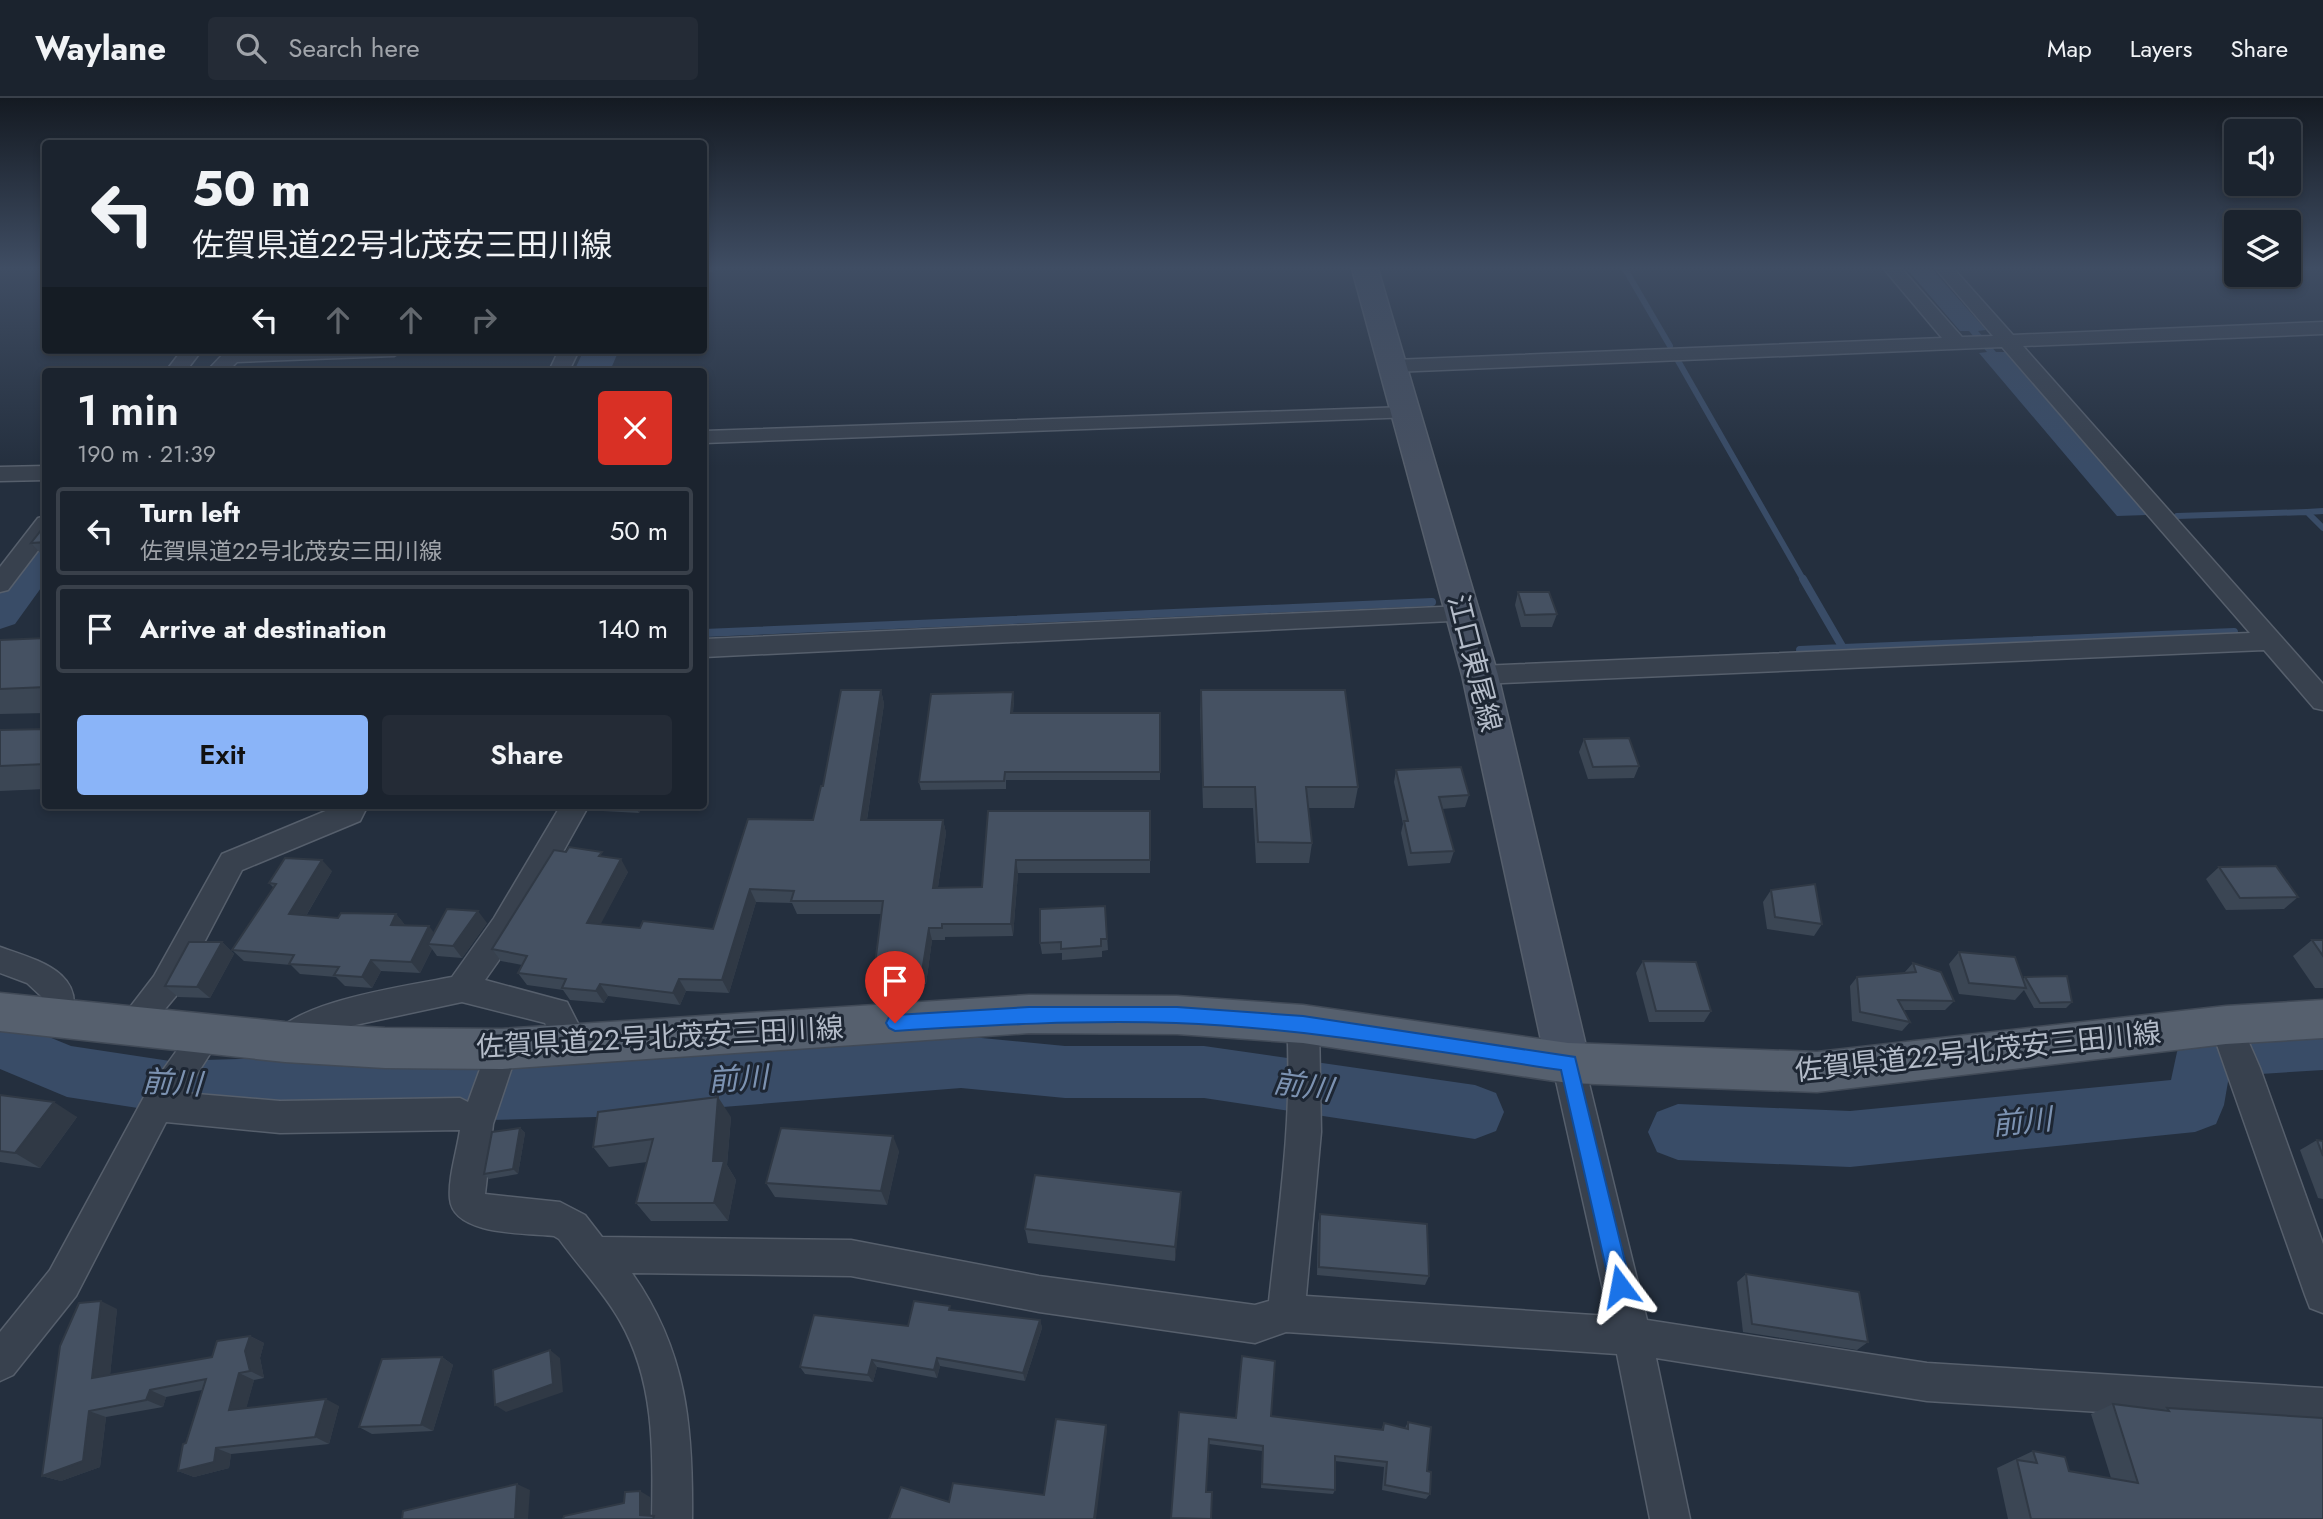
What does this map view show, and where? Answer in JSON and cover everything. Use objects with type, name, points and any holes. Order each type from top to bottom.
[{"type":"main road","name":"江口東尾線","points":[[1384,335],[1480,675],[1568,1063]]},
{"type":"main road","name":"佐賀県道22号北茂安三田川線","points":[[0,1012],[130,1028],[385,1048],[488,1090],[573,1045],[1029,1014],[1177,1015],[1305,1043],[1568,1063],[1817,1072],[2225,1025],[2323,1020]]},
{"type":"street","points":[[1974,335],[2272,641],[2323,701]]},
{"type":"street","points":[[1978,335],[1981,341]]},
{"type":"street","points":[[1392,366],[2131,335]]},
{"type":"street","points":[[178,368],[189,354]]},
{"type":"street","points":[[220,368],[232,356],[286,354]]},
{"type":"street","points":[[707,438],[1406,413]]},
{"type":"street","points":[[0,474],[42,473]]},
{"type":"street","points":[[0,584],[42,528]]},
{"type":"street","points":[[707,648],[1463,614]]},
{"type":"street","points":[[1480,675],[2272,641]]},
{"type":"street","points":[[130,1028],[165,986],[232,862],[350,813],[352,809]]},
{"type":"street","points":[[462,988],[505,927],[573,809]]},
{"type":"street","points":[[0,960],[38,974],[58,992],[55,1019]]},
{"type":"street","points":[[285,1042],[325,1018],[462,988],[556,1012],[573,1045]]},
{"type":"street","points":[[2225,1025],[2244,1068],[2323,1295]]},
{"type":"street","points":[[0,1362],[63,1283],[157,1106],[206,1035]]},
{"type":"street","points":[[1286,1313],[1304,1109],[1305,1043]]},
{"type":"street","points":[[1568,1063],[1632,1336],[1670,1519]]},
{"type":"street","points":[[157,1106],[280,1117],[460,1114],[488,1090]]},
{"type":"street","points":[[488,1090],[477,1129],[467,1200],[476,1210],[560,1219],[572,1227],[632,1307],[663,1367],[673,1438],[672,1519]]},
{"type":"street","points":[[592,1255],[851,1258],[1039,1294],[1255,1324],[1286,1313],[1632,1336],[1927,1382],[2323,1407]]},
{"type":"water","points":[[1973,335],[1982,335],[1996,352],[2005,352],[2147,515],[2117,516],[1979,353],[1987,352]]},
{"type":"water","points":[[582,354],[617,354],[611,368],[575,368]]},
{"type":"building","points":[[42,529],[42,542],[31,543]]},
{"type":"building","points":[[1518,592],[1549,592],[1557,614],[1525,615]]},
{"type":"building","points":[[42,638],[42,687],[0,689],[0,640]]},
{"type":"building","points":[[841,690],[881,690],[861,820],[943,820],[933,888],[982,887],[988,811],[1150,811],[1150,860],[1016,860],[1011,924],[942,924],[942,928],[929,928],[922,972],[874,972],[883,901],[791,901],[794,891],[750,889],[722,980],[679,979],[673,993],[600,984],[596,991],[562,988],[566,979],[518,973],[527,956],[492,949],[554,850],[566,852],[569,847],[602,852],[599,856],[621,859],[587,923],[640,928],[643,921],[713,929],[748,819],[813,820],[823,786]]},
{"type":"building","points":[[1201,690],[1345,690],[1358,787],[1306,787],[1312,843],[1258,842],[1255,787],[1203,787]]},
{"type":"building","points":[[1013,692],[1011,713],[1160,713],[1160,772],[1005,772],[1004,781],[919,782],[931,694]]},
{"type":"building","points":[[42,729],[42,764],[0,766],[0,730]]},
{"type":"building","points":[[1629,738],[1639,766],[1593,767],[1584,739]]},
{"type":"building","points":[[1461,767],[1469,795],[1439,797],[1454,851],[1411,853],[1404,821],[1408,821],[1396,770]]},
{"type":"building","points":[[285,858],[322,860],[289,914],[338,918],[341,913],[396,914],[391,925],[429,926],[411,962],[371,960],[362,977],[334,975],[339,967],[289,964],[294,955],[232,950],[276,884],[269,883]]},
{"type":"building","points":[[2276,866],[2298,897],[2240,898],[2219,867]]},
{"type":"building","points":[[1815,884],[1822,924],[1775,917],[1771,890]]},
{"type":"building","points":[[1105,906],[1107,939],[1101,939],[1101,946],[1061,949],[1061,942],[1040,943],[1040,909]]},
{"type":"building","points":[[447,909],[478,911],[453,946],[428,944]]},
{"type":"building","points":[[2312,940],[2323,940],[2323,956]]},
{"type":"building","points":[[189,942],[222,942],[197,987],[165,986]]},
{"type":"building","points":[[1959,952],[2015,957],[2026,988],[1969,983]]},
{"type":"building","points":[[1643,961],[1696,962],[1711,1011],[1656,1011]]},
{"type":"building","points":[[1913,963],[1941,972],[1954,1001],[1898,1000],[1910,1022],[1860,1012],[1857,977],[1916,972]]},
{"type":"building","points":[[2067,976],[2072,1002],[2040,1003],[2025,977]]},
{"type":"building","points":[[0,1095],[54,1102],[15,1153],[0,1151]]},
{"type":"building","points":[[718,1097],[713,1161],[724,1161],[714,1203],[636,1203],[653,1139],[593,1147],[598,1112]]},
{"type":"building","points":[[520,1128],[513,1169],[484,1174],[492,1132]]},
{"type":"building","points":[[781,1128],[893,1136],[881,1191],[766,1183]]},
{"type":"building","points":[[2317,1140],[2323,1141],[2323,1156]]},
{"type":"building","points":[[1035,1175],[1181,1192],[1175,1247],[1025,1229]]},
{"type":"building","points":[[1320,1214],[1427,1224],[1429,1276],[1319,1267]]},
{"type":"building","points":[[1746,1274],[1859,1292],[1868,1342],[1752,1324]]},
{"type":"building","points":[[101,1301],[92,1378],[212,1357],[217,1341],[250,1336],[245,1351],[250,1371],[239,1373],[229,1410],[326,1399],[315,1437],[216,1448],[214,1462],[178,1471],[183,1444],[186,1443],[206,1379],[150,1390],[146,1400],[89,1411],[83,1461],[42,1476],[60,1346],[79,1303]]},
{"type":"building","points":[[914,1301],[950,1306],[949,1310],[1040,1320],[1023,1373],[937,1358],[934,1370],[872,1360],[868,1375],[800,1367],[814,1315],[908,1326]]},
{"type":"building","points":[[550,1350],[553,1384],[495,1405],[493,1370]]},
{"type":"building","points":[[1242,1356],[1275,1361],[1271,1416],[1383,1430],[1384,1423],[1408,1429],[1408,1422],[1431,1427],[1427,1471],[1431,1472],[1430,1494],[1385,1485],[1387,1462],[1335,1456],[1335,1490],[1262,1484],[1263,1446],[1209,1439],[1206,1492],[1212,1492],[1211,1519],[1171,1518],[1179,1412],[1236,1418]]},
{"type":"building","points":[[442,1357],[421,1425],[359,1427],[382,1359]]},
{"type":"building","points":[[2113,1404],[2169,1411],[2167,1408],[2323,1418],[2323,1519],[2031,1519],[2017,1460],[2037,1463],[2033,1451],[2065,1457],[2069,1471],[2138,1483]]},
{"type":"building","points":[[1056,1419],[1106,1425],[1094,1519],[889,1519],[901,1487],[949,1502],[953,1483],[1044,1495]]},
{"type":"building","points":[[517,1484],[515,1519],[402,1519],[403,1511]]},
{"type":"building","points":[[640,1491],[640,1515],[654,1516],[653,1519],[563,1519],[564,1516],[624,1503],[625,1492]]},
{"type":"waterway","points":[[1664,335],[1670,346]]},
{"type":"waterway","points":[[1677,359],[1804,581]]},
{"type":"waterway","points":[[2307,512],[2323,511]]},
{"type":"waterway","points":[[2177,516],[2307,512]]},
{"type":"waterway","points":[[2307,512],[2323,528]]},
{"type":"waterway","name":"前川","points":[[0,614],[42,556]]},
{"type":"waterway","points":[[1803,579],[1843,648]]},
{"type":"waterway","points":[[707,633],[1432,602]]},
{"type":"waterway","points":[[1843,648],[2234,632]]},
{"type":"waterway","points":[[1800,650],[1843,648]]},
{"type":"waterway","name":"前川","points":[[5,1044],[67,1071],[170,1087],[274,1084],[453,1094],[596,1090],[961,1062],[1065,1072],[1204,1072],[1475,1112]]},
{"type":"waterway","name":"前川","points":[[1678,1132],[1850,1139],[2195,1105],[2205,1052],[2323,1045]]},
{"type":"route","points":[[895,1023],[1029,1014],[1177,1015],[1303,1024],[1568,1063],[1620,1286]]}]
